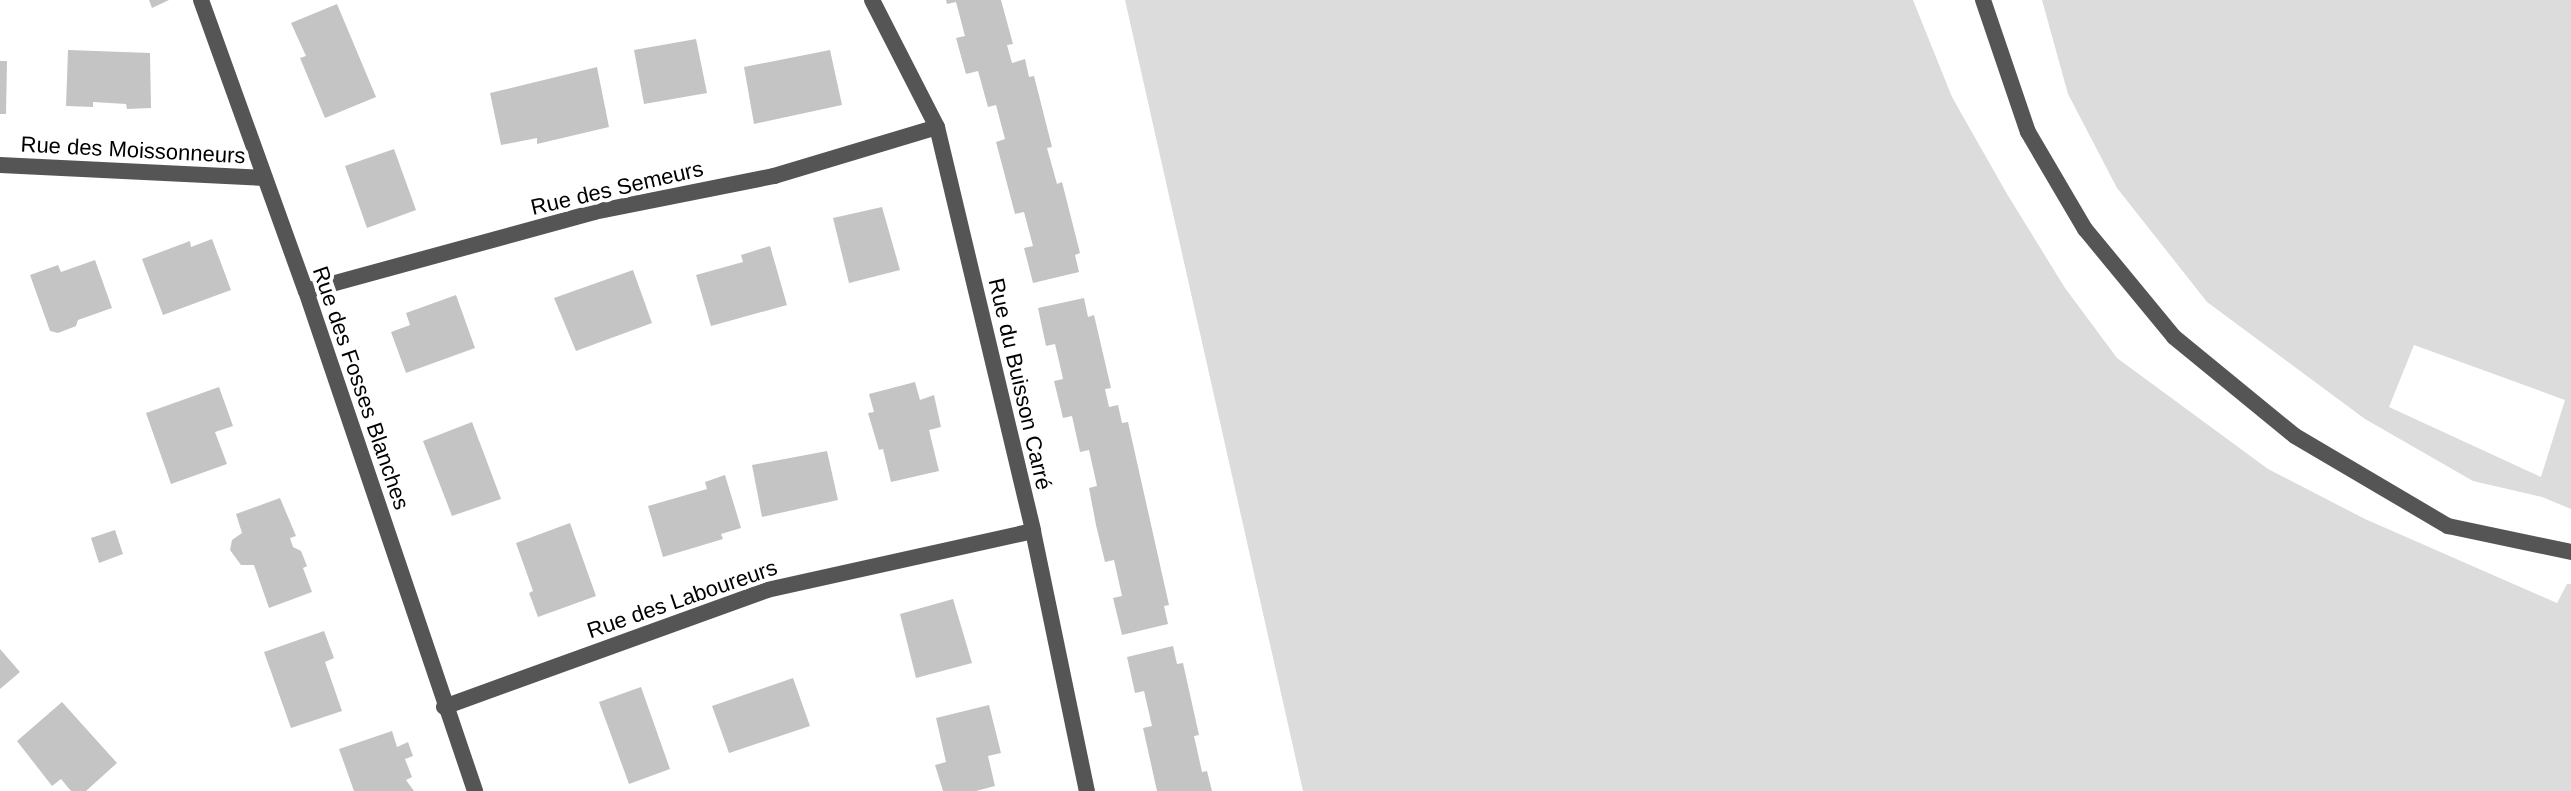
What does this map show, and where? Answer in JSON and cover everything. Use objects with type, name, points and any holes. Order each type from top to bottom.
[{"type":"street","name":"Rue des Fosses Blanches","points":[[201,0],[306,291],[444,707],[475,791]]},
{"type":"street","name":"Rue du Buisson Carré","points":[[872,0],[937,127],[1033,531],[1087,791]]},
{"type":"street","points":[[1983,0],[2028,132],[2085,229],[2174,337],[2295,436],[2448,526],[2571,552]]},
{"type":"street","name":"Rue des Semeurs","points":[[306,291],[594,212],[774,176],[937,127]]},
{"type":"street","name":"Rue des Moissonneurs","points":[[0,165],[265,178]]},
{"type":"street","name":"Rue des Laboureurs","points":[[444,707],[767,590],[1033,531]]},
{"type":"shaded area","points":[[1125,0],[1913,0],[1952,97],[2007,194],[2065,288],[2117,358],[2268,469],[2365,519],[2557,603],[2567,584],[2571,584],[2571,791],[1303,791]]},
{"type":"shaded area","points":[[2042,0],[2571,0],[2571,509],[2542,497],[2473,481],[2365,419],[2207,302],[2117,188],[2068,94]],"holes":[[[2414,345],[2565,400],[2541,477],[2389,407]]]},
{"type":"building","points":[[149,0],[169,0],[152,8]]},
{"type":"building","points":[[946,0],[1001,0],[1013,44],[1007,45],[1012,63],[1025,59],[1029,77],[1034,76],[1052,147],[1047,148],[1057,184],[1062,182],[1080,253],[1075,255],[1079,272],[1033,283],[1024,248],[1033,246],[1024,212],[1015,214],[996,142],[1005,139],[996,105],[988,107],[978,71],[966,74],[956,38],[965,36],[956,2],[947,4]]},
{"type":"building","points":[[337,4],[376,97],[325,118],[300,58],[306,56],[291,23]]},
{"type":"building","points":[[696,39],[707,93],[644,104],[634,50]]},
{"type":"building","points":[[68,50],[150,53],[151,108],[127,109],[126,104],[93,102],[93,107],[66,106]]},
{"type":"building","points":[[830,50],[842,105],[754,124],[744,67]]},
{"type":"building","points":[[0,61],[7,61],[6,114],[0,114]]},
{"type":"building","points":[[597,67],[609,127],[537,144],[537,138],[501,145],[490,93]]},
{"type":"building","points":[[394,149],[416,210],[367,228],[345,166]]},
{"type":"building","points":[[882,207],[900,270],[849,283],[833,218]]},
{"type":"building","points":[[212,239],[231,290],[163,315],[142,259],[190,241],[191,247]]},
{"type":"building","points":[[770,246],[787,305],[711,326],[696,275],[743,262],[741,255]]},
{"type":"building","points":[[95,260],[112,308],[78,320],[76,326],[58,333],[50,331],[30,275],[58,265],[61,272]]},
{"type":"building","points":[[633,270],[652,323],[576,351],[554,298]]},
{"type":"building","points":[[456,295],[475,348],[406,373],[391,332],[410,325],[406,313]]},
{"type":"building","points":[[1084,298],[1088,317],[1094,315],[1111,388],[1105,389],[1109,407],[1118,405],[1122,423],[1128,422],[1169,605],[1164,606],[1168,624],[1122,635],[1113,598],[1122,596],[1114,560],[1105,562],[1096,525],[1089,488],[1097,486],[1089,450],[1080,452],[1072,416],[1063,418],[1054,381],[1063,379],[1059,361],[1055,344],[1046,346],[1038,308]]},
{"type":"building","points":[[915,382],[920,400],[934,395],[941,427],[929,430],[939,471],[891,482],[883,449],[879,450],[868,413],[874,412],[869,394]]},
{"type":"building","points":[[219,387],[233,426],[215,432],[227,464],[171,484],[146,413]]},
{"type":"building","points":[[472,422],[501,499],[452,516],[423,441]]},
{"type":"building","points":[[827,451],[838,500],[762,517],[752,465]]},
{"type":"building","points":[[725,475],[741,528],[721,534],[723,539],[663,557],[648,506],[707,489],[705,482]]},
{"type":"building","points":[[280,498],[296,536],[290,538],[293,547],[301,551],[307,566],[303,568],[312,592],[269,608],[254,565],[241,565],[230,550],[232,540],[242,533],[236,514]]},
{"type":"building","points":[[570,523],[596,596],[538,617],[529,593],[533,591],[516,543]]},
{"type":"building","points":[[115,530],[123,554],[99,563],[91,538]]},
{"type":"building","points":[[953,599],[972,663],[916,678],[900,614]]},
{"type":"building","points":[[324,631],[334,658],[325,662],[342,711],[291,728],[264,652]]},
{"type":"building","points":[[1173,646],[1177,664],[1183,663],[1199,735],[1194,736],[1202,772],[1207,771],[1212,791],[1157,791],[1143,728],[1152,726],[1144,691],[1135,693],[1127,657]]},
{"type":"building","points":[[0,649],[20,672],[0,689]]},
{"type":"building","points":[[793,678],[810,726],[729,753],[712,706]]},
{"type":"building","points":[[641,687],[670,769],[629,784],[599,702]]},
{"type":"building","points":[[62,702],[117,763],[86,791],[71,791],[61,779],[52,786],[17,741]]},
{"type":"building","points":[[989,705],[1001,753],[988,756],[995,786],[976,791],[943,791],[935,765],[946,762],[936,718]]},
{"type":"building","points":[[392,731],[397,747],[408,742],[413,756],[405,759],[412,777],[406,780],[414,791],[354,791],[339,749]]}]
